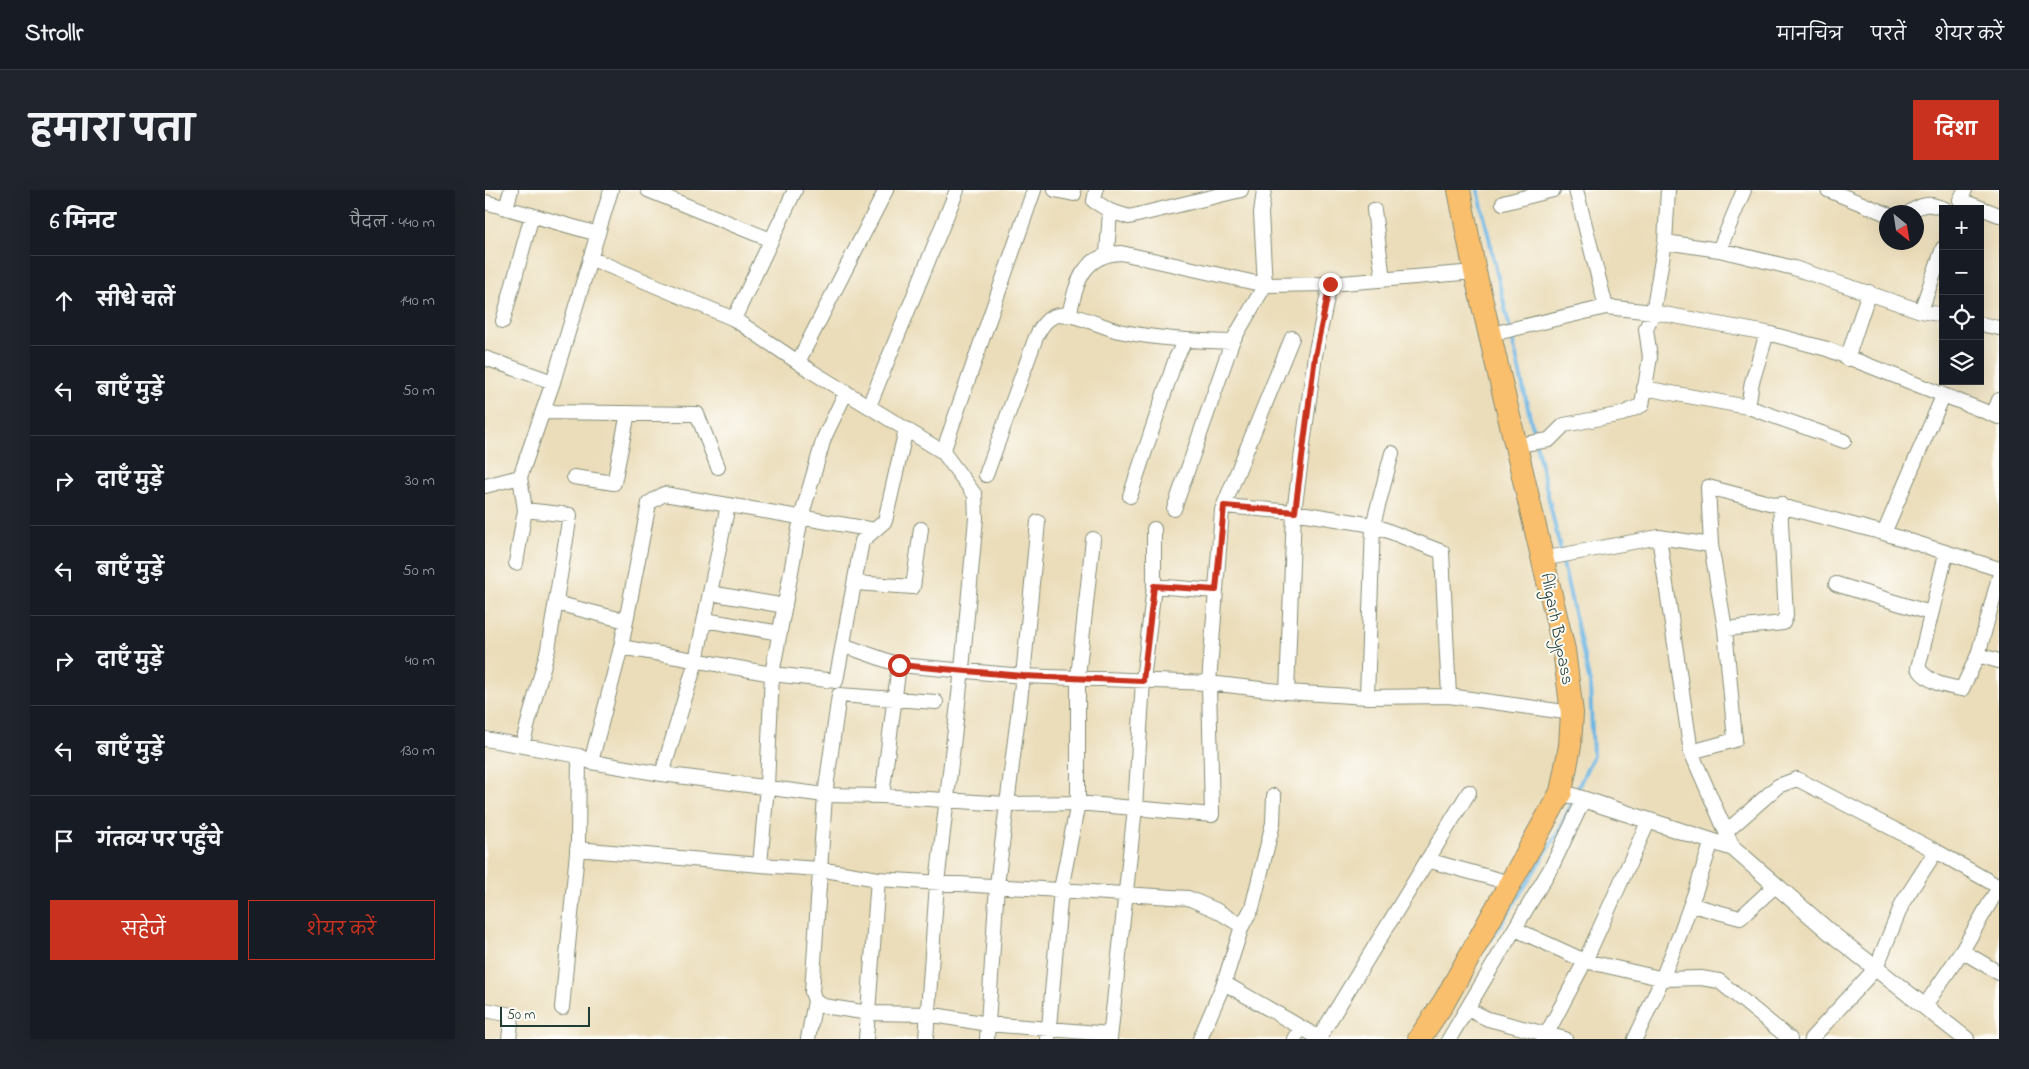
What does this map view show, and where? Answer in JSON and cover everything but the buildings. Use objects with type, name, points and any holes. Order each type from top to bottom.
[{"type":"highway","name":"Aligarh Bypass","points":[[1419,1039],[1444,1002],[1509,883],[1573,796],[1570,746],[1572,713],[1564,650],[1547,558],[1520,445],[1497,333],[1475,272],[1459,190]]},
{"type":"street","points":[[506,208],[511,190]]},
{"type":"street","points":[[516,563],[525,510],[520,477],[553,382],[611,190]]},
{"type":"street","points":[[648,190],[771,240]]},
{"type":"street","points":[[734,318],[795,190]]},
{"type":"street","points":[[799,362],[886,190]]},
{"type":"street","points":[[869,406],[957,190]]},
{"type":"street","points":[[943,452],[1034,190]]},
{"type":"street","points":[[1058,190],[1074,194]]},
{"type":"street","points":[[1095,190],[1094,201],[1111,211],[1129,217],[1241,190]]},
{"type":"street","points":[[1174,508],[1233,342],[1265,285],[1261,213],[1264,190]]},
{"type":"street","points":[[1503,203],[1553,190]]},
{"type":"street","points":[[1575,190],[1606,307]]},
{"type":"street","points":[[1520,445],[1549,440],[1564,425],[1622,414],[1642,404],[1650,357],[1646,329],[1653,312],[1665,242],[1668,190]]},
{"type":"street","points":[[1719,250],[1744,190]]},
{"type":"street","points":[[1828,190],[1879,211]]},
{"type":"street","points":[[1960,200],[1999,215]]},
{"type":"street","points":[[485,202],[598,234]]},
{"type":"street","points":[[1921,205],[1933,204],[1939,206]]},
{"type":"street","points":[[1374,210],[1383,279]]},
{"type":"street","points":[[1107,254],[1111,211]]},
{"type":"street","points":[[503,321],[532,215]]},
{"type":"street","points":[[1665,242],[1719,250],[1794,268],[1921,310],[1939,314]]},
{"type":"street","points":[[1921,310],[1942,250]]},
{"type":"street","points":[[1069,315],[1075,288],[1086,267],[1097,257],[1107,254],[1121,253],[1265,285],[1330,284],[1475,272]]},
{"type":"street","points":[[590,258],[734,318],[799,362],[943,452],[975,495],[976,518],[962,669],[937,883],[926,1039]]},
{"type":"street","points":[[1287,692],[1295,512],[1315,356],[1330,284]]},
{"type":"street","points":[[1847,359],[1869,292]]},
{"type":"street","points":[[1497,333],[1606,307],[1653,312],[1767,333],[1827,350],[1996,416],[1999,400]]},
{"type":"street","points":[[986,475],[1036,337],[1049,319],[1059,314],[1069,315],[1119,331],[1185,341],[1233,342]]},
{"type":"street","points":[[1984,325],[1999,328]]},
{"type":"street","points":[[1748,407],[1751,382],[1767,333]]},
{"type":"street","points":[[485,739],[662,774],[767,786],[825,795],[882,796],[1006,804],[1078,803],[1212,815],[1209,683],[1224,506],[1292,338]]},
{"type":"street","points":[[1130,496],[1176,358],[1185,341]]},
{"type":"street","points":[[485,358],[553,382]]},
{"type":"street","points":[[1644,388],[1748,407],[1843,441]]},
{"type":"street","points":[[760,866],[767,786],[772,674],[801,518],[824,438],[846,392]]},
{"type":"street","points":[[1884,533],[1943,396]]},
{"type":"street","points":[[543,412],[697,414],[718,467]]},
{"type":"street","points":[[574,478],[614,483],[628,413]]},
{"type":"street","points":[[862,541],[885,521],[905,429]]},
{"type":"street","points":[[1367,697],[1373,525],[1392,453]]},
{"type":"street","points":[[485,486],[520,477]]},
{"type":"street","points":[[1691,752],[1735,740],[1725,629],[1711,545],[1708,487],[1780,504],[1884,533],[1946,554],[1999,569]]},
{"type":"street","points":[[562,1008],[585,759],[621,647],[649,503],[665,494],[875,530]]},
{"type":"street","points":[[1725,629],[1783,623],[1786,616],[1780,504]]},
{"type":"street","points":[[662,774],[696,661],[728,505]]},
{"type":"street","points":[[1224,506],[1295,512],[1373,525],[1442,552],[1449,696]]},
{"type":"street","points":[[523,746],[548,649],[571,515],[525,510]]},
{"type":"street","points":[[987,1039],[997,886],[1023,676],[1038,522]]},
{"type":"street","points":[[808,1039],[815,1001],[812,992],[825,795],[839,695],[836,681],[862,541],[858,528]]},
{"type":"street","points":[[815,1001],[823,1006],[869,1013],[928,1014],[1048,1033],[1110,1037],[1135,808],[1143,681],[1154,586],[1154,529]]},
{"type":"street","points":[[855,583],[913,587],[921,530]]},
{"type":"street","points":[[1659,537],[1691,752],[1733,848]]},
{"type":"street","points":[[1547,558],[1659,537],[1711,545]]},
{"type":"street","points":[[1048,1033],[1061,888],[1078,803],[1078,677],[1093,538]]},
{"type":"street","points":[[1946,554],[1918,668],[1925,677],[1941,685],[1963,689],[1978,655],[1999,577]]},
{"type":"street","points":[[1836,584],[1930,613]]},
{"type":"street","points":[[1154,586],[1216,590]]},
{"type":"street","points":[[710,593],[785,606]]},
{"type":"street","points":[[556,603],[626,621]]},
{"type":"street","points":[[705,620],[780,633]]},
{"type":"street","points":[[843,645],[899,665],[962,669],[1023,676],[1209,683],[1287,692],[1367,697],[1449,696],[1572,713]]},
{"type":"street","points":[[621,647],[772,674],[836,681]]},
{"type":"street","points":[[1978,655],[1999,661]]},
{"type":"street","points":[[882,796],[899,665]]},
{"type":"street","points":[[839,695],[936,702]]},
{"type":"street","points":[[1727,831],[1778,786],[1797,779],[1936,851],[1999,887],[1962,951],[1925,1007]]},
{"type":"street","points":[[1224,983],[1298,1033],[1320,1038],[1469,792]]},
{"type":"street","points":[[1200,1039],[1224,983],[1242,926],[1252,908],[1273,823],[1275,796]]},
{"type":"street","points":[[1449,1039],[1552,866],[1573,796],[1733,848],[1876,968],[1966,1039]]},
{"type":"street","points":[[1545,1037],[1585,961],[1649,820]]},
{"type":"street","points":[[1635,1039],[1664,979],[1692,905],[1712,841]]},
{"type":"street","points":[[577,849],[760,866],[819,869],[878,879],[1061,888],[1188,898],[1217,910],[1242,926]]},
{"type":"street","points":[[1811,1039],[1876,968],[1903,902],[1936,851]]},
{"type":"street","points":[[1427,860],[1509,883]]},
{"type":"street","points":[[866,1039],[878,879]]},
{"type":"street","points":[[1692,905],[1740,918],[1776,885]]},
{"type":"street","points":[[1515,929],[1585,961],[1664,979],[1701,978],[1719,981],[1790,1039]]},
{"type":"street","points":[[1962,951],[1999,973]]},
{"type":"street","points":[[1467,1009],[1488,1019],[1545,1037],[1565,1039]]},
{"type":"street","points":[[485,1010],[512,1015],[509,1039]]},
{"type":"waterway","points":[[1478,190],[1561,552]]},
{"type":"waterway","points":[[1562,559],[1590,683],[1593,756],[1576,792]]},
{"type":"waterway","points":[[1492,939],[1559,831],[1572,801]]},
{"type":"route","points":[[899,665],[962,669],[1023,676],[1143,681],[1154,586],[1216,590],[1222,510],[1224,506],[1295,512],[1315,356],[1330,284]]}]
